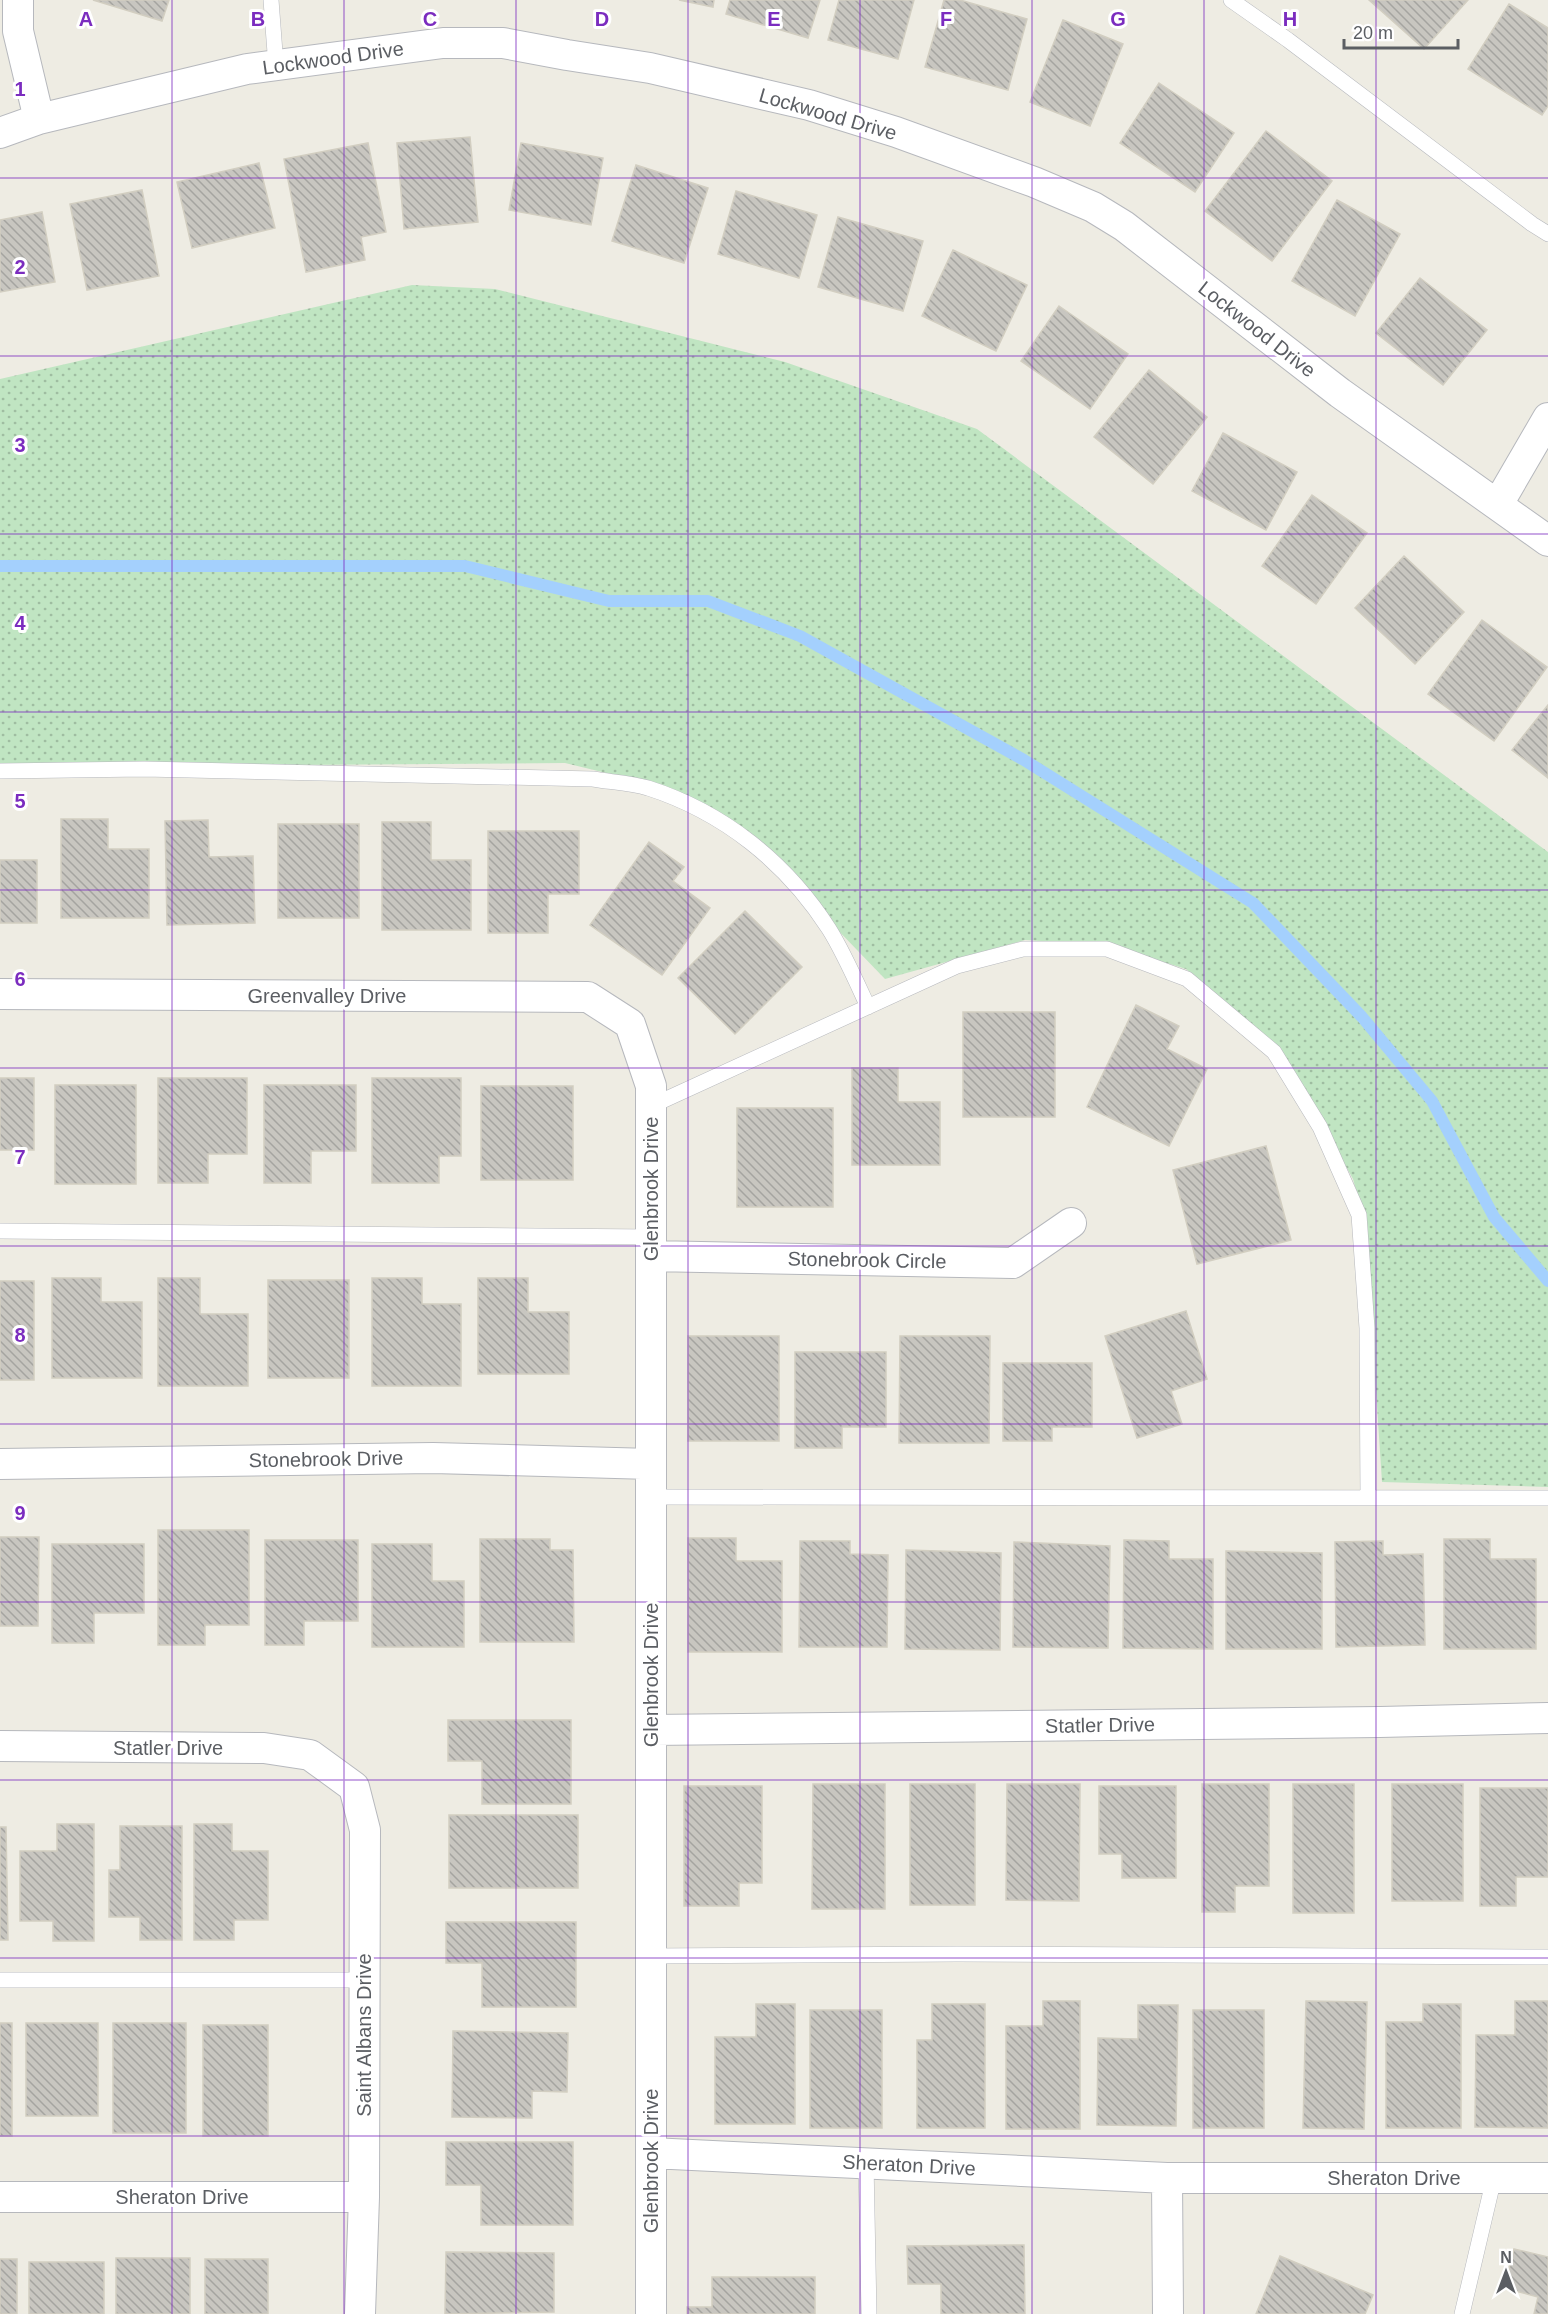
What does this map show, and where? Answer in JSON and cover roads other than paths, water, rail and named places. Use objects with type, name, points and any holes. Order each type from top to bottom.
[{"type":"street","points":[[18,0],[18,31],[39,119]]},
{"type":"street","name":"Lockwood Drive","points":[[0,133],[39,119],[247,69],[443,43],[503,43],[650,68],[809,105],[896,132],[1034,182],[1093,207],[1124,226],[1340,393],[1548,541]]},
{"type":"street","points":[[1497,504],[1548,418]]},
{"type":"street","name":"Greenvalley Drive","points":[[0,994],[588,997],[630,1024],[636,1038]]},
{"type":"street","name":"Glenbrook Drive","points":[[636,1038],[651,1086],[651,2314]]},
{"type":"street","name":"Stonebrook Circle","points":[[651,1246],[1013,1263],[1071,1223]]},
{"type":"street","name":"Stonebrook Drive","points":[[0,1464],[434,1458],[651,1464]]},
{"type":"street","name":"Statler Drive","points":[[651,1730],[1548,1718]]},
{"type":"street","name":"Statler Drive","points":[[0,1746],[264,1748],[310,1755],[330,1769]]},
{"type":"street","name":"Saint Albans Drive","points":[[330,1769],[354,1787],[365,1830],[364,2198],[360,2314]]},
{"type":"street","name":"Sheraton Drive","points":[[651,2153],[1167,2178],[1548,2178]]},
{"type":"street","points":[[1167,2178],[1168,2314]]},
{"type":"street","name":"Sheraton Drive","points":[[0,2197],[364,2198]]},
{"type":"lane","points":[[271,0],[276,66]]},
{"type":"lane","points":[[1231,0],[1548,234]]},
{"type":"lane","points":[[0,771],[144,769],[593,779],[645,788],[696,807],[758,846],[799,887],[830,930],[868,1007]]},
{"type":"lane","points":[[651,1106],[957,966],[1023,949],[1107,949],[1187,979],[1274,1052],[1320,1127],[1359,1215],[1366,1328],[1368,1498]]},
{"type":"lane","points":[[0,1231],[651,1246]]},
{"type":"lane","points":[[651,1497],[1548,1498]]},
{"type":"lane","points":[[651,1956],[957,1954],[1548,1957]]},
{"type":"lane","points":[[0,1980],[364,1980]]},
{"type":"lane","points":[[866,2163],[869,2314]]},
{"type":"lane","points":[[1462,2314],[1494,2178]]},
{"type":"waterway","points":[[0,566],[465,566],[609,601],[708,601],[800,636],[1024,760],[1253,903],[1362,1017],[1432,1101],[1494,1217],[1548,1281]]}]
